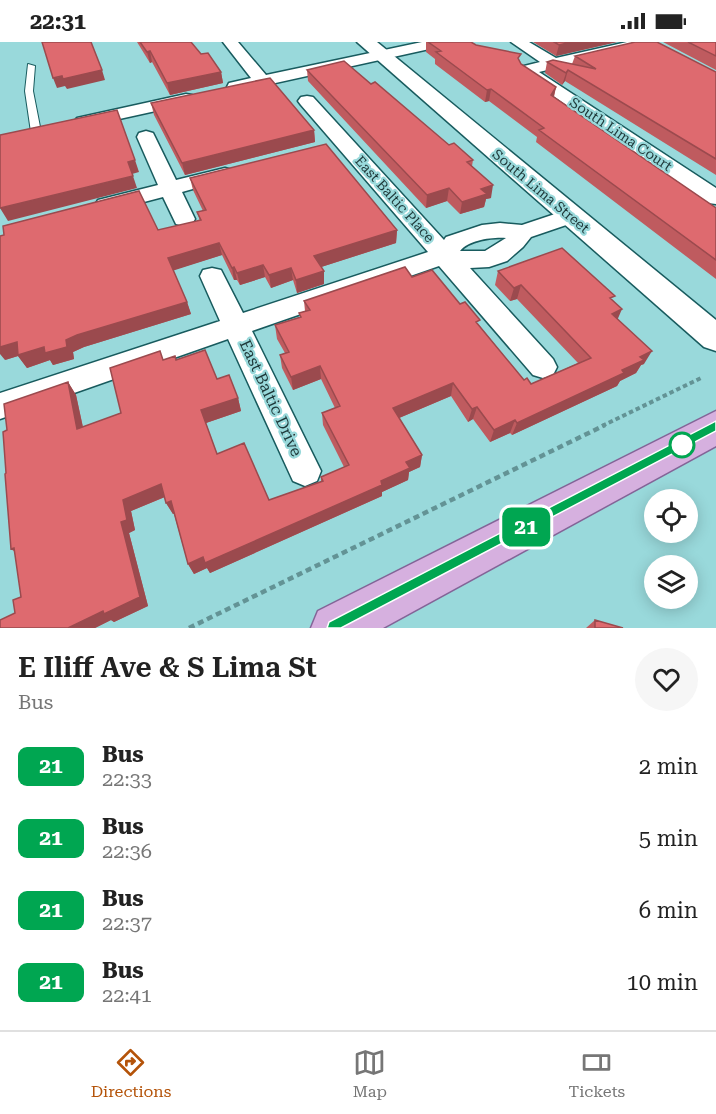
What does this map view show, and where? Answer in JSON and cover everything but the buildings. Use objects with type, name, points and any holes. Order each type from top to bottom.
[{"type":"main road","points":[[335,628],[716,427]]},
{"type":"street","points":[[230,42],[262,81]]},
{"type":"street","points":[[70,125],[262,81],[374,49],[443,42]]},
{"type":"street","points":[[518,42],[553,63],[651,44]]},
{"type":"street","name":"South Lima Street","points":[[374,49],[716,338]]},
{"type":"street","name":"South Lima Court","points":[[553,63],[526,70],[716,198]]},
{"type":"street","name":"East Baltic Place","points":[[307,101],[445,255]]},
{"type":"street","points":[[18,136],[42,131]]},
{"type":"street","points":[[146,138],[184,219]]},
{"type":"street","name":"East Baltic Place","points":[[322,148],[344,143]]},
{"type":"street","points":[[90,209],[246,168]]},
{"type":"street","points":[[445,255],[463,261],[477,262],[511,249],[523,232],[570,216]]},
{"type":"street","points":[[445,255],[543,366]]},
{"type":"street","name":"East Baltic Drive","points":[[0,406],[445,255]]},
{"type":"street","name":"East Baltic Drive","points":[[212,276],[305,471]]},
{"type":"lane","points":[[31,66],[29,91],[42,131]]},
{"type":"path","points":[[189,628],[701,378]]},
{"type":"bus line","name":"21","points":[[335,628],[716,427]]}]
